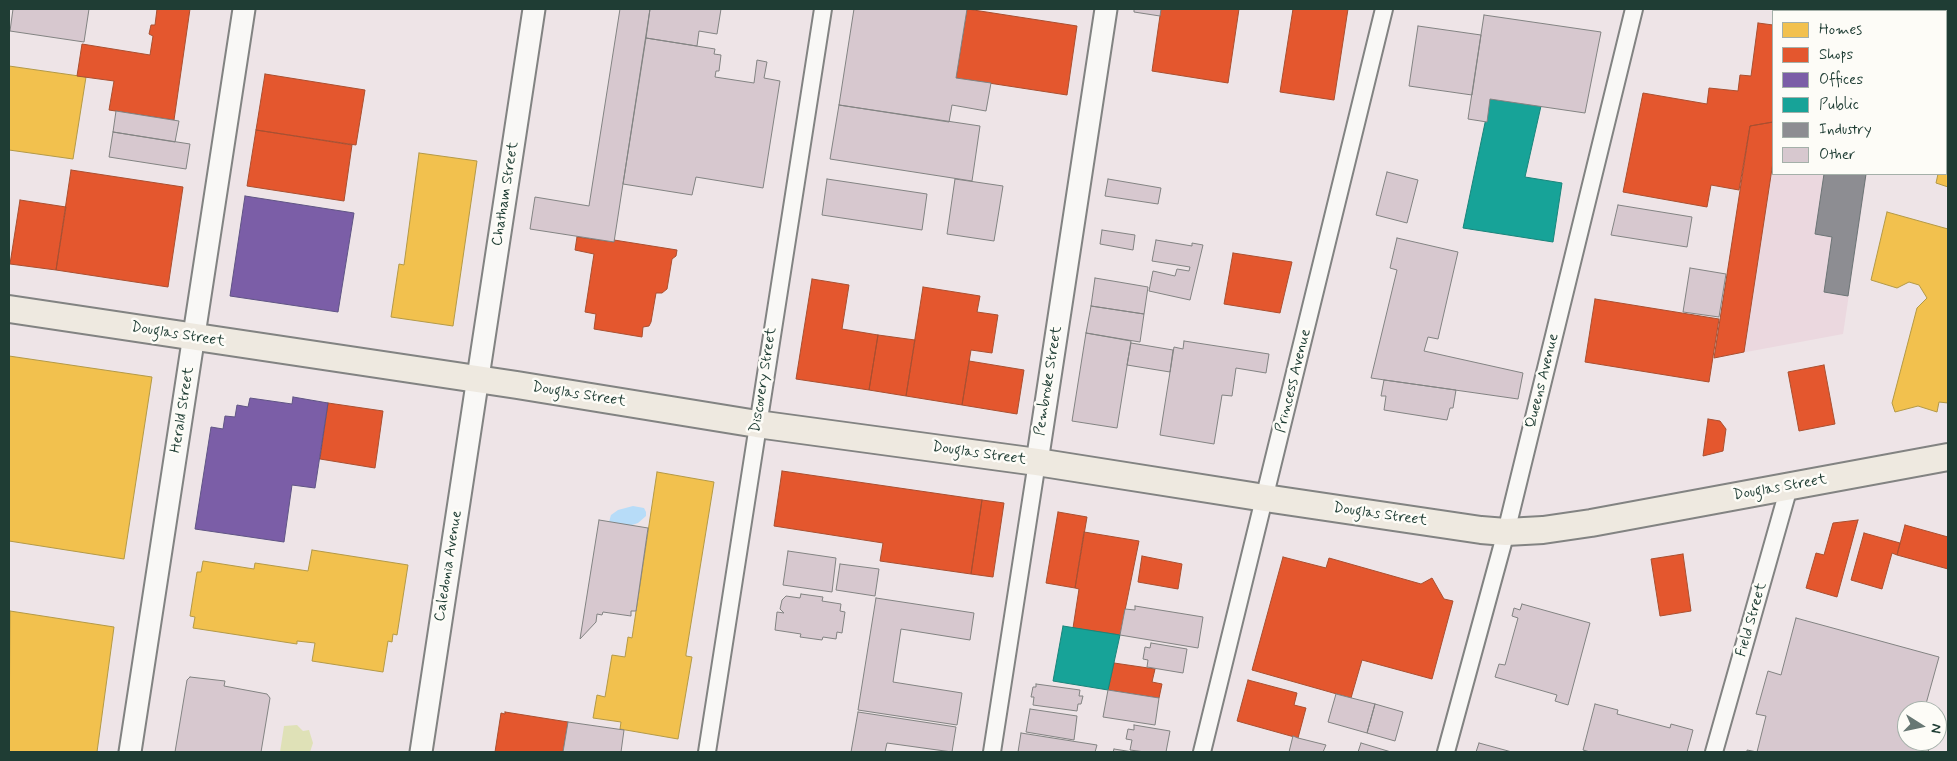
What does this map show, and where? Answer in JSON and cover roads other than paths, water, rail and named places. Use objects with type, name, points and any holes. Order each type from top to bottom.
[{"type":"main road","name":"Douglas Street","points":[[9,309],[478,379],[757,424],[1037,462],[1265,498],[1481,530],[1506,532],[1552,529],[1945,460]]},
{"type":"street","name":"Herald Street","points":[[130,752],[244,9]]},
{"type":"street","name":"Chatham Street","points":[[478,379],[534,9]]},
{"type":"street","name":"Discovery Street","points":[[707,752],[823,9]]},
{"type":"street","name":"Pembroke Street","points":[[992,752],[1106,9]]},
{"type":"street","name":"Princess Avenue","points":[[1202,752],[1384,9]]},
{"type":"street","name":"Queens Avenue","points":[[1446,752],[1506,532],[1634,9]]},
{"type":"street","name":"Caledonia Avenue","points":[[421,752],[478,379]]},
{"type":"street","name":"Field Street","points":[[1714,752],[1789,487]]},
{"type":"water","points":[[633,506],[644,508],[646,512],[646,516],[638,523],[629,526],[609,522],[611,515],[618,510]]}]
